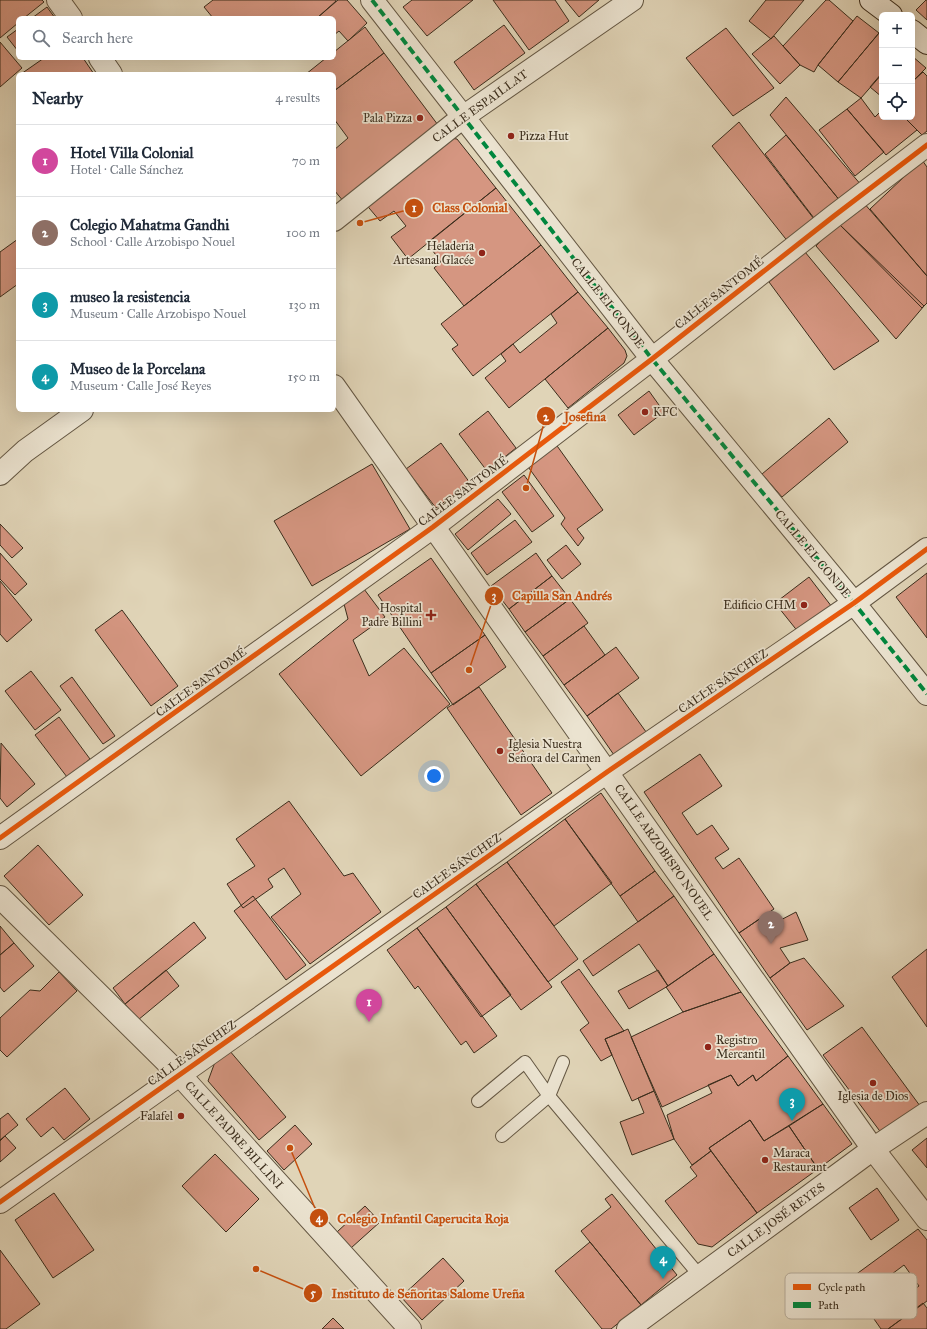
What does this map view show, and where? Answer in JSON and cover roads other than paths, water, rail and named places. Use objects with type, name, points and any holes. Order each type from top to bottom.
[{"type":"street","points":[[58,0],[70,16]]},
{"type":"street","name":"CALLE EL CONDE","points":[[372,0],[652,359],[854,603],[927,694]]},
{"type":"street","name":"CALLE ESPAILLAT","points":[[336,218],[463,116],[632,0]]},
{"type":"street","points":[[871,0],[887,12]]},
{"type":"street","points":[[915,33],[927,43]]},
{"type":"street","points":[[101,60],[110,72]]},
{"type":"street","name":"CALLE SANTOMÉ","points":[[0,838],[433,527],[927,145]]},
{"type":"street","name":"CALLE ARZOBISPO NOUEL","points":[[336,389],[873,1149],[927,1219]]},
{"type":"street","points":[[0,474],[25,452],[79,412]]},
{"type":"street","name":"CALLE SÁNCHEZ","points":[[0,1202],[607,772],[854,603],[927,549]]},
{"type":"street","name":"CALLE PADRE BILLINI","points":[[0,897],[179,1074],[410,1329]]},
{"type":"street","name":"CALLE JOSÉ REYES","points":[[628,1329],[873,1149],[927,1113]]},
{"type":"lane","points":[[478,1101],[525,1062],[549,1096],[700,1276]]},
{"type":"lane","points":[[502,1136],[549,1096],[563,1062]]},
{"type":"place","name":"Pala Pizza","points":[[420,118]]},
{"type":"place","name":"Pizza Hut","points":[[511,136]]},
{"type":"place","name":"Class Colonial","points":[[360,223]]},
{"type":"place","name":"Heladeria Artesanal Glacée","points":[[482,253]]},
{"type":"place","name":"KFC","points":[[645,412]]},
{"type":"place","name":"Josefina","points":[[526,488]]},
{"type":"place","name":"Edificio CHM","points":[[804,605]]},
{"type":"place","name":"Hospital Padre Billini","points":[[431,615]]},
{"type":"place","name":"Capilla San Andrés","points":[[469,670]]},
{"type":"place","name":"Iglesia Nuestra Señora del Carmen","points":[[500,751]]},
{"type":"place","name":"Colegio Mahatma Gandhi","points":[[771,944]]},
{"type":"place","name":"Hotel Villa Colonial","points":[[369,1022]]},
{"type":"place","name":"Registro Mercantil","points":[[708,1047]]},
{"type":"place","name":"Iglesia de Dios","points":[[873,1083]]},
{"type":"place","name":"Falafel","points":[[181,1116]]},
{"type":"place","name":"museo la resistencia","points":[[792,1121]]},
{"type":"place","name":"Colegio Infantil Caperucita Roja","points":[[290,1148]]},
{"type":"place","name":"Maraca Restaurant","points":[[765,1160]]},
{"type":"place","name":"Instituto de Señoritas Salome Ureña","points":[[256,1269]]},
{"type":"place","name":"Museo de la Porcelana","points":[[663,1279]]}]
